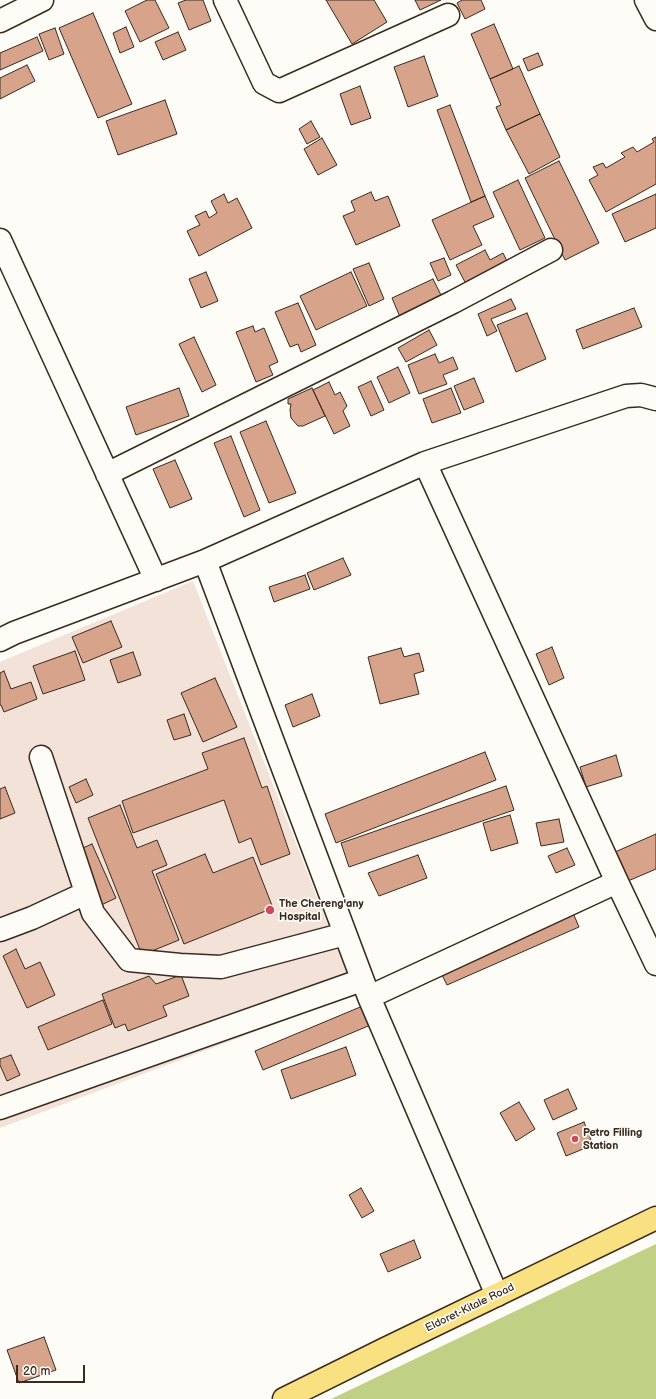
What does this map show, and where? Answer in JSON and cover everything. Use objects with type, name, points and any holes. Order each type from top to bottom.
[{"type":"highway","name":"Eldoret-Kitale Road","points":[[284,1399],[656,1218]]},
{"type":"street","points":[[0,21],[42,0]]},
{"type":"street","points":[[225,0],[264,83],[279,91],[448,15]]},
{"type":"street","points":[[646,0],[656,19]]},
{"type":"street","points":[[0,240],[156,580]]},
{"type":"street","points":[[107,474],[453,302],[551,250]]},
{"type":"street","points":[[0,640],[14,633],[205,561],[425,464],[626,396],[641,395],[656,399]]},
{"type":"street","points":[[425,464],[656,964]]},
{"type":"street","points":[[205,561],[366,989],[498,1295]]},
{"type":"street","points":[[41,757],[93,913],[129,960],[180,966],[221,967],[345,934]]},
{"type":"street","points":[[0,1108],[366,989],[617,882]]},
{"type":"street","points":[[0,930],[32,918],[86,893]]},
{"type":"shaded area","points":[[193,581],[355,994],[0,1128],[0,662]]},
{"type":"green space","points":[[656,1244],[656,1399],[331,1399]]},
{"type":"building","points":[[147,0],[155,0],[169,28],[140,42],[125,11]]},
{"type":"building","points":[[186,0],[203,0],[211,21],[189,30],[178,3]]},
{"type":"building","points":[[326,0],[374,0],[387,22],[352,44]]},
{"type":"building","points":[[415,0],[441,0],[420,10]]},
{"type":"building","points":[[462,0],[481,0],[485,9],[465,19],[457,3]]},
{"type":"building","points":[[93,13],[132,104],[98,118],[59,28]]},
{"type":"building","points":[[494,24],[513,69],[490,79],[471,34]]},
{"type":"building","points":[[126,27],[134,47],[120,53],[113,33]]},
{"type":"building","points":[[55,28],[64,54],[49,60],[39,34]]},
{"type":"building","points":[[178,32],[186,50],[163,60],[155,42]]},
{"type":"building","points":[[37,37],[43,51],[0,70],[0,53]]},
{"type":"building","points":[[538,53],[543,65],[528,71],[523,59]]},
{"type":"building","points":[[424,56],[438,96],[408,107],[394,67]]},
{"type":"building","points":[[27,65],[35,81],[0,99],[0,78]]},
{"type":"building","points":[[519,66],[540,114],[506,130],[496,107],[501,105],[490,79]]},
{"type":"building","points":[[360,86],[371,118],[351,125],[340,94]]},
{"type":"building","points":[[165,100],[177,134],[118,155],[106,121]]},
{"type":"building","points":[[450,105],[485,196],[471,202],[437,110]]},
{"type":"building","points":[[540,114],[560,157],[529,174],[506,130]]},
{"type":"building","points":[[311,121],[320,137],[307,144],[299,129]]},
{"type":"building","points":[[656,137],[656,184],[606,212],[589,180],[598,175],[593,167],[603,163],[606,168],[625,157],[621,153],[633,147],[637,152],[654,142],[652,139]]},
{"type":"building","points":[[322,138],[337,165],[318,175],[304,149]]},
{"type":"building","points":[[559,161],[599,243],[565,260],[525,178]]},
{"type":"building","points":[[518,180],[545,238],[520,250],[493,192]]},
{"type":"building","points":[[371,192],[375,201],[388,196],[400,226],[356,245],[343,216],[355,211],[351,201]]},
{"type":"building","points":[[224,194],[228,203],[237,198],[252,228],[199,256],[187,231],[200,225],[195,216],[206,211],[209,218],[217,213],[211,201]]},
{"type":"building","points":[[656,194],[656,228],[625,242],[612,214]]},
{"type":"building","points":[[485,196],[494,217],[473,226],[482,245],[450,260],[432,220]]},
{"type":"building","points":[[485,250],[490,260],[503,253],[508,263],[466,284],[456,265]]},
{"type":"building","points":[[444,258],[451,275],[438,281],[430,263]]},
{"type":"building","points":[[369,263],[384,299],[369,306],[353,269]]},
{"type":"building","points":[[206,272],[218,301],[201,308],[189,279]]},
{"type":"building","points":[[351,272],[367,306],[316,330],[300,296]]},
{"type":"building","points":[[433,279],[442,297],[400,317],[392,298]]},
{"type":"building","points":[[511,299],[516,309],[491,319],[497,331],[487,336],[478,314]]},
{"type":"building","points":[[298,303],[316,345],[301,352],[298,344],[290,347],[275,312]]},
{"type":"building","points":[[634,308],[642,327],[583,349],[576,330]]},
{"type":"building","points":[[527,313],[546,359],[516,372],[497,325]]},
{"type":"building","points":[[253,326],[255,332],[264,328],[278,362],[269,366],[273,375],[256,382],[236,332]]},
{"type":"building","points":[[429,330],[437,345],[406,362],[398,348]]},
{"type":"building","points":[[194,337],[216,385],[202,392],[179,344]]},
{"type":"building","points":[[435,354],[439,363],[453,357],[458,369],[443,375],[447,384],[419,394],[408,365]]},
{"type":"building","points":[[398,367],[410,393],[389,403],[377,377]]},
{"type":"building","points":[[474,378],[484,402],[464,410],[454,386]]},
{"type":"building","points":[[371,381],[384,410],[371,416],[358,387]]},
{"type":"building","points":[[329,382],[335,395],[340,392],[347,406],[343,411],[350,426],[334,434],[313,390]]},
{"type":"building","points":[[179,388],[189,416],[136,435],[126,407]]},
{"type":"building","points":[[312,388],[325,416],[303,426],[298,426],[291,418],[291,404],[288,404],[288,399]]},
{"type":"building","points":[[451,388],[461,413],[432,423],[423,399]]},
{"type":"building","points":[[266,421],[296,493],[269,503],[240,432]]},
{"type":"building","points":[[231,436],[260,510],[244,517],[214,443]]},
{"type":"building","points":[[175,460],[192,499],[170,508],[153,469]]},
{"type":"building","points":[[343,558],[351,575],[314,590],[307,573]]},
{"type":"building","points":[[305,575],[310,589],[274,602],[269,587]]},
{"type":"building","points":[[111,621],[122,647],[83,663],[72,637]]},
{"type":"building","points":[[552,647],[564,678],[549,685],[536,654]]},
{"type":"building","points":[[401,648],[404,657],[419,653],[424,671],[414,674],[419,694],[380,704],[368,657]]},
{"type":"building","points":[[75,651],[85,680],[43,694],[33,666]]},
{"type":"building","points":[[133,652],[141,675],[118,683],[110,660]]},
{"type":"building","points":[[4,671],[11,689],[31,682],[37,699],[4,712],[0,705],[0,673]]},
{"type":"building","points":[[215,678],[237,727],[203,742],[181,693]]},
{"type":"building","points":[[312,694],[320,716],[293,727],[285,705]]},
{"type":"building","points":[[184,714],[191,735],[174,740],[167,720]]},
{"type":"building","points":[[244,738],[262,788],[267,786],[290,854],[261,865],[251,838],[239,843],[224,800],[133,833],[122,801],[208,769],[202,753]]},
{"type":"building","points":[[485,752],[496,780],[336,843],[325,814]]},
{"type":"building","points":[[616,755],[622,776],[586,787],[580,767]]},
{"type":"building","points":[[86,779],[93,795],[76,803],[69,787]]},
{"type":"building","points":[[506,786],[514,810],[349,867],[341,843]]},
{"type":"building","points":[[5,787],[15,813],[0,819],[0,789]]},
{"type":"building","points":[[120,805],[137,848],[157,840],[167,865],[152,871],[179,940],[142,955],[88,818]]},
{"type":"building","points":[[510,815],[518,843],[491,851],[483,823]]},
{"type":"building","points":[[559,819],[564,842],[541,846],[536,823]]},
{"type":"building","points":[[656,834],[656,869],[628,881],[615,852]]},
{"type":"building","points":[[92,844],[116,898],[99,906],[74,852]]},
{"type":"building","points":[[567,848],[575,865],[556,873],[548,856]]},
{"type":"building","points":[[205,854],[213,873],[253,857],[273,908],[184,944],[156,874]]},
{"type":"building","points":[[418,855],[427,878],[379,896],[368,873]]},
{"type":"building","points":[[571,908],[579,927],[447,985],[441,973]]},
{"type":"building","points":[[16,949],[25,969],[40,962],[55,995],[27,1008],[3,956]]},
{"type":"building","points":[[181,975],[189,996],[163,1006],[167,1016],[128,1031],[125,1024],[115,1028],[102,994],[149,976],[156,984]]},
{"type":"building","points":[[103,1000],[112,1024],[48,1050],[38,1027]]},
{"type":"building","points":[[365,1005],[373,1024],[263,1070],[255,1051]]},
{"type":"building","points":[[346,1047],[356,1075],[291,1099],[281,1070]]},
{"type":"building","points":[[11,1055],[20,1075],[7,1081],[0,1065],[0,1059]]},
{"type":"building","points":[[568,1089],[577,1109],[553,1120],[544,1100]]},
{"type":"building","points":[[519,1102],[535,1129],[516,1141],[500,1113]]},
{"type":"building","name":"Petro Filling Station","points":[[584,1122],[593,1145],[566,1156],[557,1133]]},
{"type":"building","points":[[361,1188],[374,1211],[362,1218],[349,1195]]},
{"type":"building","points":[[414,1240],[421,1258],[388,1272],[380,1254]]},
{"type":"building","points":[[44,1337],[56,1370],[19,1383],[7,1350]]},
{"type":"place","name":"The Chereng'any Hospital","points":[[270,910]]},
{"type":"place","name":"Petro Filling Station","points":[[575,1139]]}]
